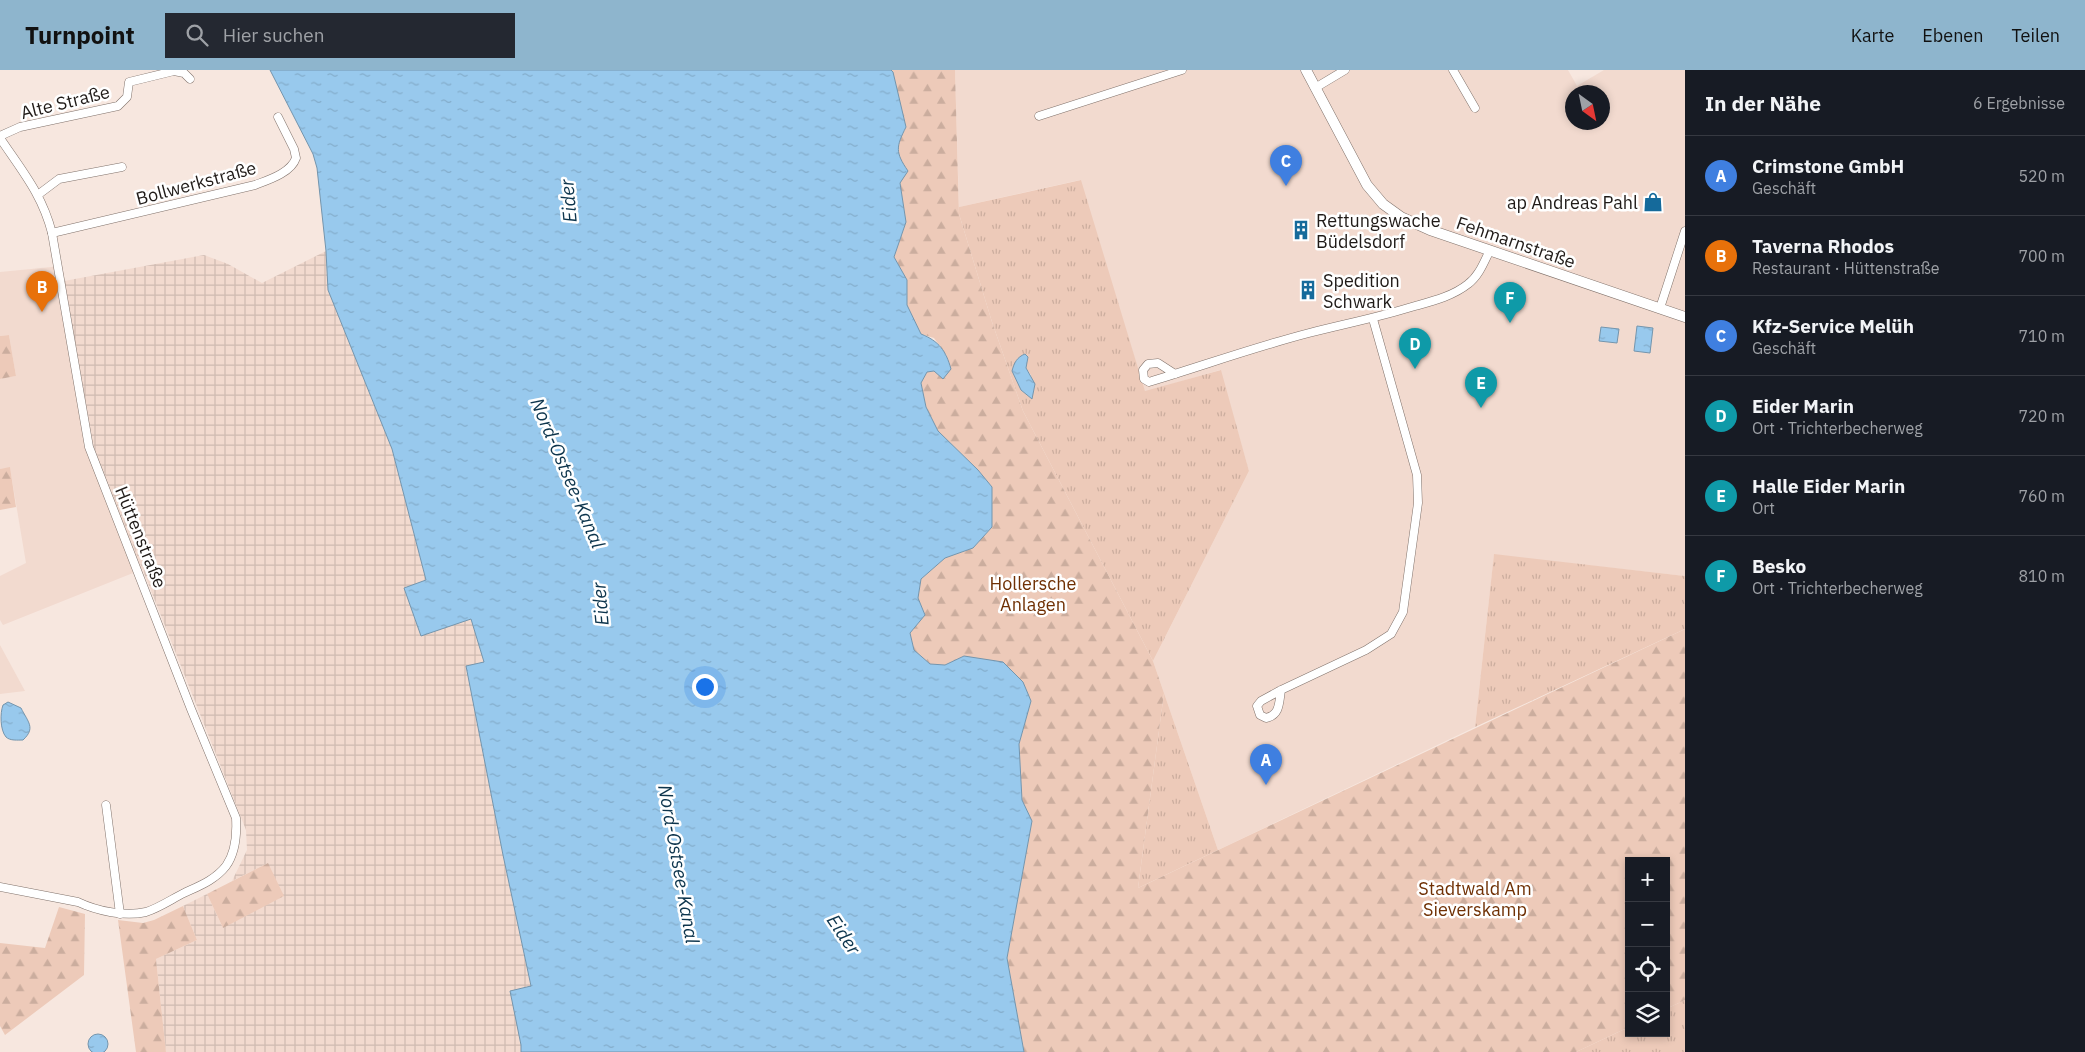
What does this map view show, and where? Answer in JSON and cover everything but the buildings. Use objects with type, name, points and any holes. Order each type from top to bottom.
[{"type":"street","points":[[1039,116],[1182,70]]},
{"type":"street","name":"Fehmarnstraße","points":[[1306,70],[1367,185],[1383,204],[1408,221],[1685,317]]},
{"type":"street","points":[[1316,88],[1345,70]]},
{"type":"street","points":[[1453,70],[1475,108]]},
{"type":"street","name":"Alte Straße","points":[[0,137],[20,127],[118,106],[128,97],[128,82],[150,73],[174,71],[184,73],[190,79]]},
{"type":"street","name":"Bollwerkstraße","points":[[52,233],[255,185],[269,179],[292,165],[296,158],[278,117]]},
{"type":"street","name":"Hüttenstraße","points":[[0,137],[39,194],[47,213],[89,447],[236,818],[234,850],[226,866],[216,876],[204,884],[146,912],[120,914]]},
{"type":"street","points":[[39,194],[60,180],[122,168]]},
{"type":"street","points":[[1660,308],[1685,231]]},
{"type":"street","points":[[1175,374],[1306,334],[1373,319],[1440,299],[1468,284],[1479,272],[1490,250]]},
{"type":"street","points":[[1280,690],[1366,650],[1391,634],[1403,612],[1418,503],[1417,475],[1373,319]]},
{"type":"street","points":[[0,887],[78,902],[120,914],[106,805]]},
{"type":"shaded area","points":[[955,70],[1568,70],[1576,85],[1565,85],[1565,130],[1610,130],[1610,85],[1579,85],[1604,70],[1685,70],[1685,576],[1494,555],[1475,727],[1218,850],[1153,661],[1249,471],[1220,370],[1145,392],[1080,180],[959,207]]},
{"type":"shaded area","points":[[326,251],[328,290],[392,449],[426,580],[404,588],[421,635],[471,619],[484,662],[467,666],[503,855],[531,987],[521,1052],[166,1052],[156,959],[197,940],[183,906],[207,894],[223,928],[268,863],[232,881],[247,850],[246,830],[94,447],[64,281],[204,255],[228,264],[262,283]]},
{"type":"shaded area","points":[[62,266],[94,447],[143,569],[3,625],[0,620],[0,576],[26,563],[10,468],[0,469],[0,379],[16,376],[9,335],[0,336],[0,272]]},
{"type":"shaded area","points":[[0,645],[25,691],[0,694]]},
{"type":"green space","name":"Stadtwald Am Sieverskamp","points":[[891,70],[955,70],[959,214],[992,322],[1023,411],[1153,661],[1164,693],[1138,888],[1685,629],[1685,1000],[1670,1007],[1670,857],[1625,857],[1625,1029],[1576,1052],[1024,1052],[1007,958],[1032,821],[1022,800],[1019,744],[1031,701],[964,656],[945,665],[930,664],[914,650],[910,633],[925,615],[918,598],[921,579],[945,558],[973,548],[992,527],[992,487],[978,470],[938,431],[926,407],[921,383],[927,372],[934,371],[947,356],[934,338],[921,334],[907,305],[907,280],[894,257],[906,222],[900,183],[898,143],[906,127]]},
{"type":"green space","points":[[1081,180],[1145,391],[1221,370],[1249,471],[1153,661],[1023,411],[992,322],[959,214],[959,207]],"holes":[[[1025,354],[1028,358],[1026,368],[1031,375],[1032,399],[1021,390]]]},
{"type":"green space","points":[[9,335],[16,376],[0,379],[0,336]]},
{"type":"green space","points":[[10,467],[16,507],[0,510],[0,469]]},
{"type":"green space","points":[[1494,554],[1685,576],[1685,629],[1475,727]]},
{"type":"green space","points":[[1164,693],[1218,850],[1138,888]]},
{"type":"green space","points":[[268,863],[284,896],[223,928],[207,894]]},
{"type":"green space","points":[[183,906],[197,940],[156,959],[166,1052],[136,1052],[118,920],[143,923],[154,920]]},
{"type":"green space","points":[[59,907],[85,914],[84,975],[5,1035],[0,1026],[0,943],[45,948]]},
{"type":"green space","points":[[1685,1000],[1685,1052],[1576,1052],[1625,1029],[1625,1037],[1670,1037],[1670,1007]]},
{"type":"water","points":[[270,70],[891,70],[893,72],[906,127],[898,149],[908,171],[900,183],[906,222],[894,257],[907,280],[907,305],[921,334],[933,340],[941,347],[951,369],[943,379],[934,371],[927,372],[921,383],[926,407],[938,431],[978,470],[992,487],[992,527],[973,548],[945,558],[921,579],[918,598],[925,615],[910,633],[914,650],[930,664],[945,665],[964,656],[1003,662],[1023,682],[1031,701],[1019,744],[1022,800],[1032,821],[1007,958],[1024,1052],[521,1052],[510,991],[531,986],[466,666],[484,662],[471,619],[421,636],[404,588],[426,580],[392,449],[328,290],[326,251],[317,168],[313,154]]},
{"type":"water","points":[[1637,326],[1653,328],[1650,353],[1634,351]]},
{"type":"water","points":[[1601,327],[1619,329],[1617,343],[1599,341]]},
{"type":"water","points":[[1025,354],[1028,357],[1026,368],[1035,384],[1032,399],[1021,390],[1012,371],[1016,361]]},
{"type":"water","points":[[8,702],[21,708],[28,721],[29,732],[23,740],[10,739],[4,734],[1,712],[3,705]]},
{"type":"water","points":[[94,1035],[102,1035],[107,1040],[107,1048],[102,1053],[94,1053],[89,1048],[89,1040]]},
{"type":"place","name":"Kfz-Service Melüh","points":[[1286,186]]},
{"type":"place","name":"ap Andreas Pahl","points":[[1653,202]]},
{"type":"place","name":"Rettungswache Büdelsdorf","points":[[1301,230]]},
{"type":"place","name":"Spedition Schwark","points":[[1308,290]]},
{"type":"place","name":"Taverna Rhodos","points":[[42,312]]},
{"type":"place","name":"Besko","points":[[1510,323]]},
{"type":"place","name":"Eider Marin","points":[[1415,369]]},
{"type":"place","name":"Halle Eider Marin","points":[[1481,408]]},
{"type":"place","name":"Crimstone GmbH","points":[[1266,785]]},
{"type":"water label","name":"Eider","points":[[568,201]]},
{"type":"water label","name":"Nord-Ostsee-Kanal","points":[[568,473]]},
{"type":"water label","name":"Eider","points":[[600,604]]},
{"type":"water label","name":"Nord-Ostsee-Kanal","points":[[679,864]]},
{"type":"water label","name":"Eider","points":[[844,934]]},
{"type":"park label","name":"Hollersche Anlagen","points":[[1033,593]]}]
